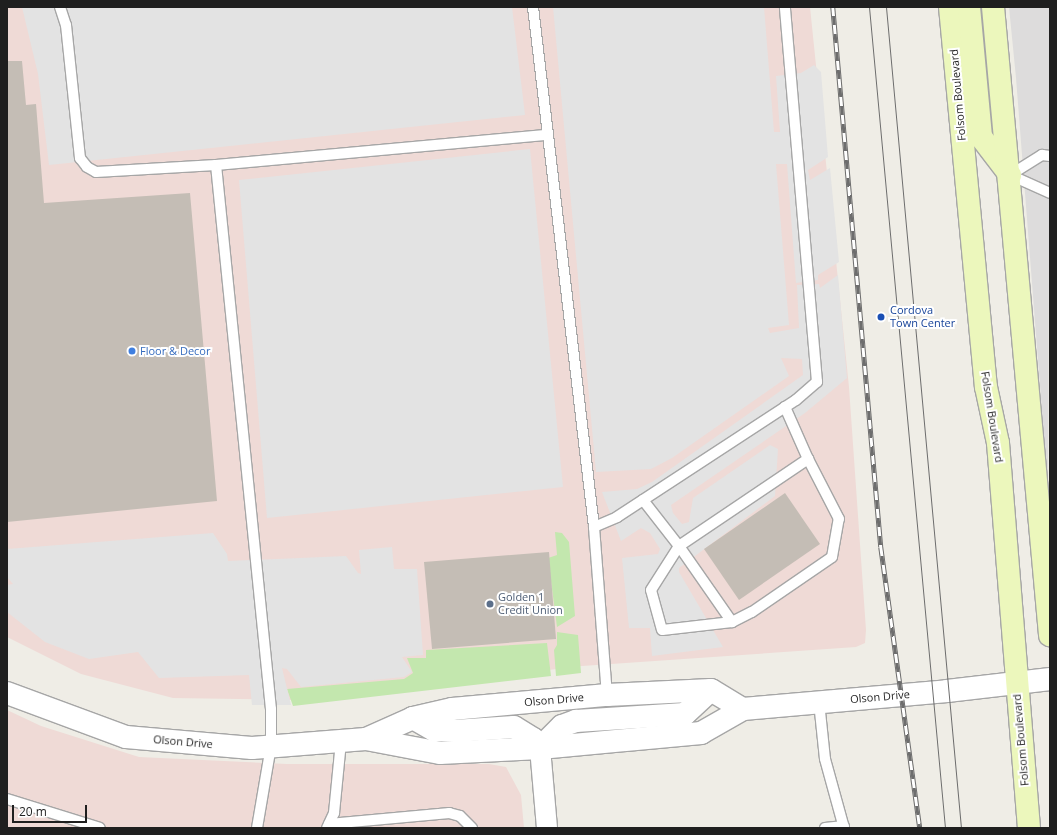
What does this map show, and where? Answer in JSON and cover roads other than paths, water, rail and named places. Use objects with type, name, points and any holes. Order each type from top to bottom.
[{"type":"main road","name":"Folsom Boulevard","points":[[950,7],[986,387],[998,443],[1029,828]]},
{"type":"main road","points":[[969,7],[981,137],[1010,175]]},
{"type":"main road","points":[[993,7],[1044,516],[1050,635]]},
{"type":"street","name":"Olson Drive","points":[[7,693],[126,737],[252,748],[366,739],[440,753],[540,748],[701,733],[743,709],[1050,679]]},
{"type":"street","name":"Olson Drive","points":[[366,739],[413,718],[452,709],[607,696],[711,690]]},
{"type":"street","points":[[540,748],[562,726],[576,721],[685,714],[711,690],[743,709]]},
{"type":"street","points":[[413,718],[434,730],[455,731],[514,727],[533,739],[540,748],[547,828]]},
{"type":"lane","points":[[60,7],[66,25],[80,158],[87,167],[96,172],[216,165],[548,135]]},
{"type":"lane","points":[[533,7],[594,527],[607,696]]},
{"type":"lane","points":[[594,527],[617,517],[785,407],[817,382],[785,7]]},
{"type":"lane","points":[[1010,175],[1042,155],[1050,156]]},
{"type":"lane","points":[[216,165],[271,709],[271,746],[258,828]]},
{"type":"lane","points":[[1010,175],[1050,193]]},
{"type":"lane","points":[[785,407],[808,459],[839,519],[832,557],[752,612],[732,622],[662,630],[651,590],[679,546],[808,459]]},
{"type":"lane","points":[[643,500],[679,546],[732,622]]},
{"type":"lane","points":[[819,702],[824,759],[844,827],[825,828]]},
{"type":"lane","points":[[328,826],[334,813],[341,741]]},
{"type":"lane","points":[[7,800],[100,828]]},
{"type":"lane","points":[[328,826],[449,813],[460,816],[472,828]]},
{"type":"tram line","points":[[869,7],[945,828]]},
{"type":"tram line","points":[[886,7],[961,828]]},
{"type":"railway","points":[[833,7],[881,547],[920,828]]},
{"type":"place","name":"Cordova Town Center","points":[[881,317]]},
{"type":"place","name":"Floor & Decor","points":[[132,351]]},
{"type":"place","name":"Golden 1 Credit Union","points":[[490,604]]}]
